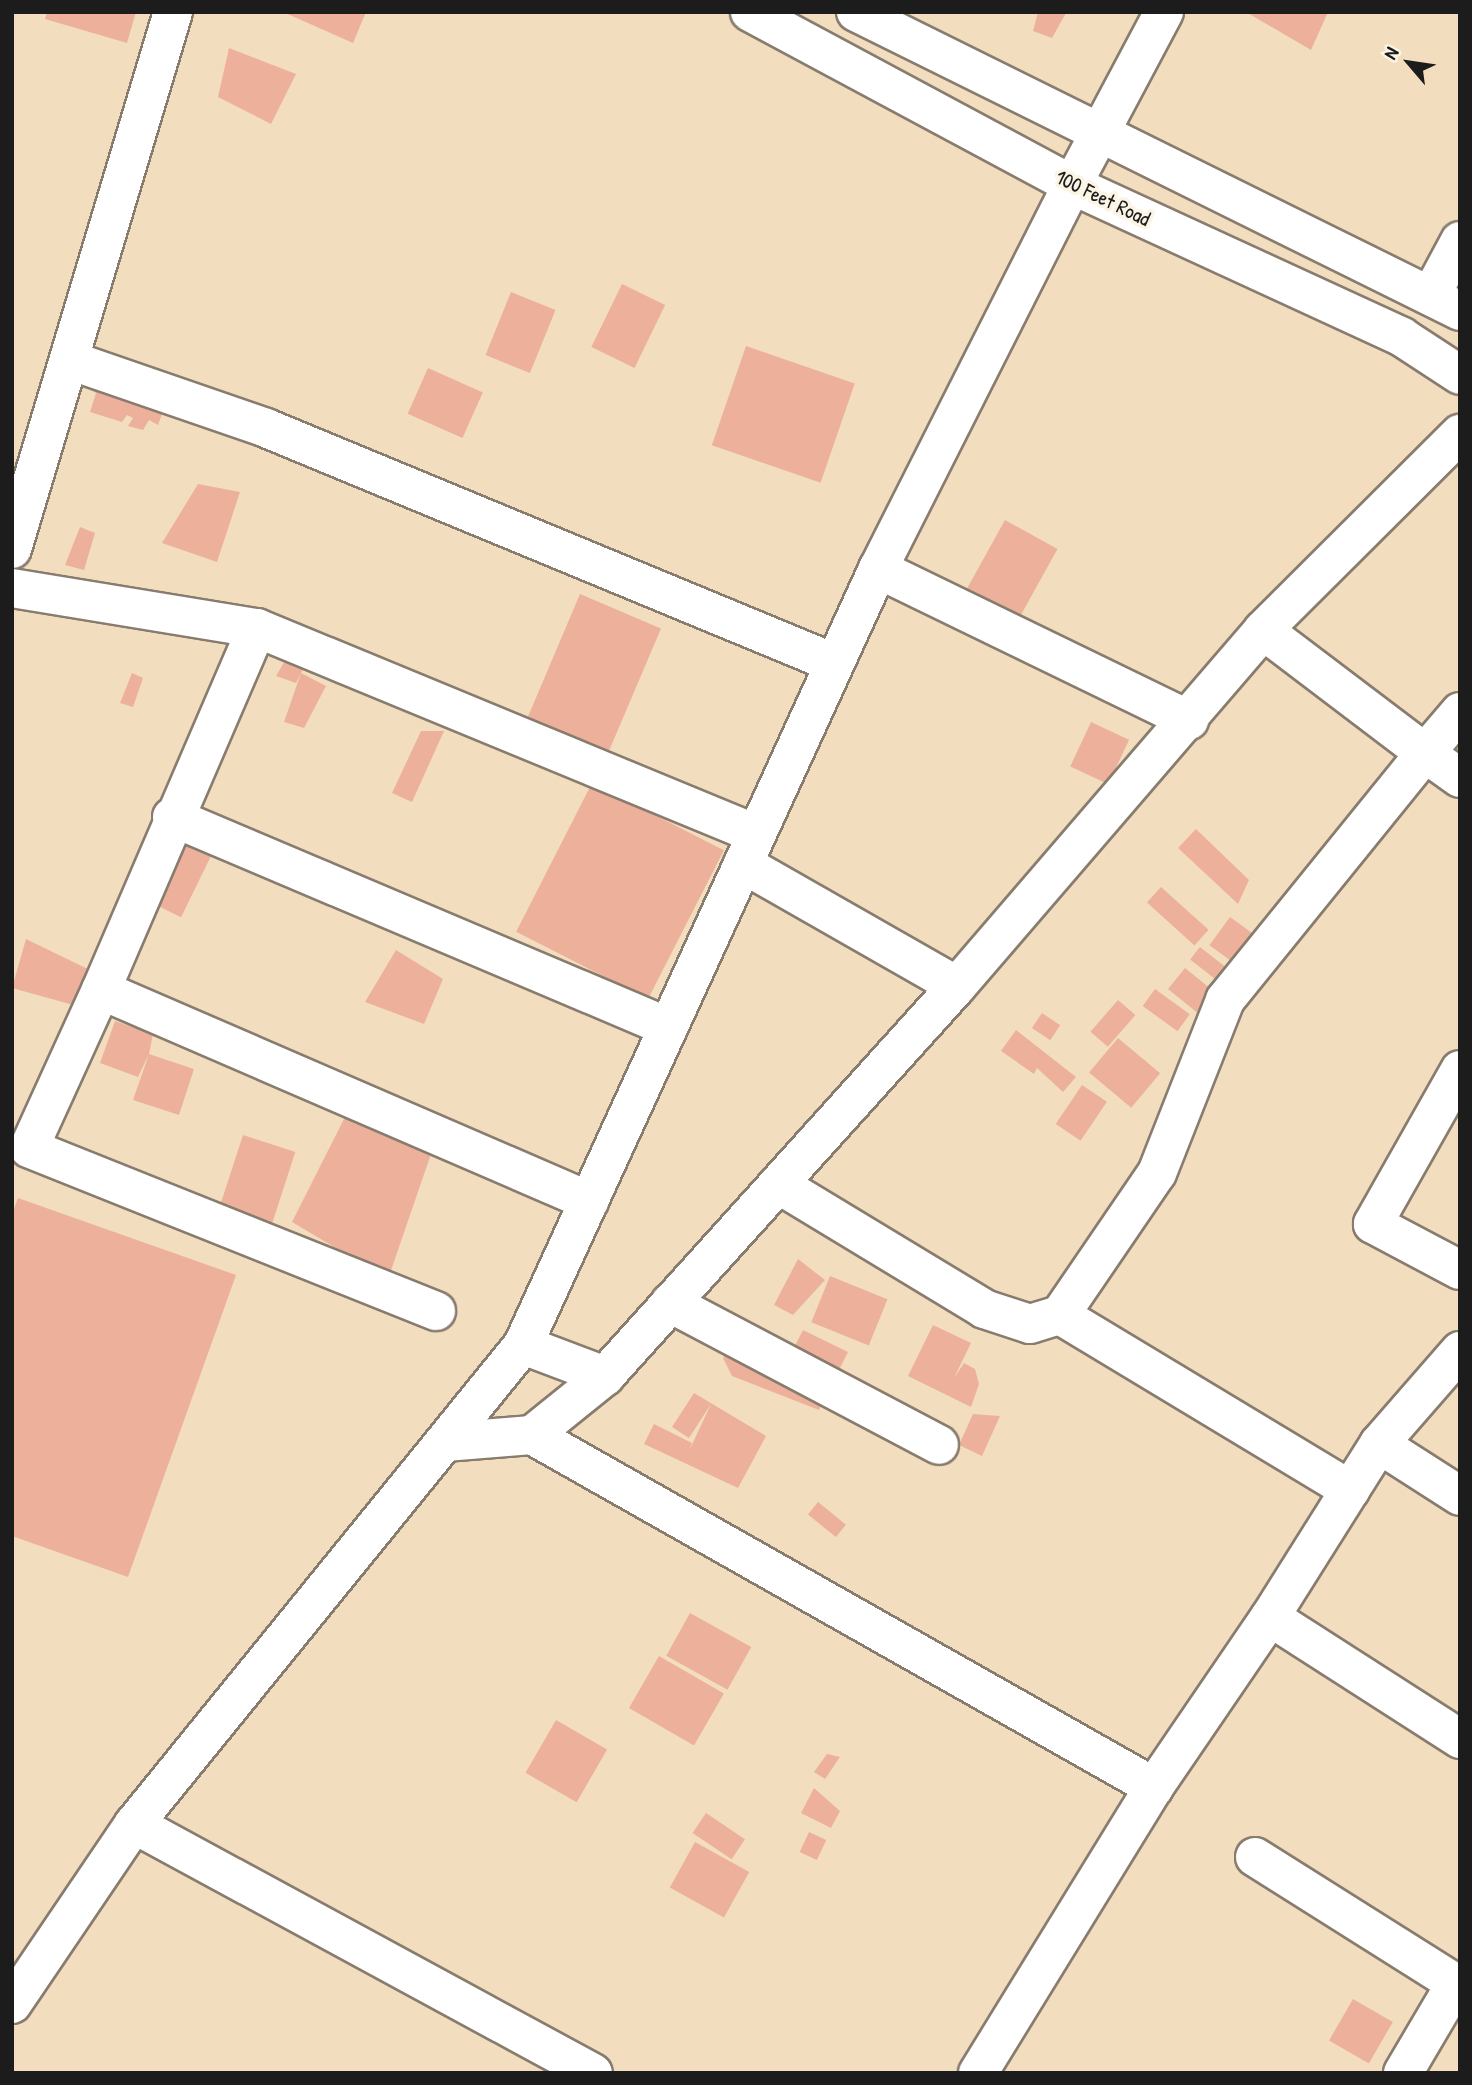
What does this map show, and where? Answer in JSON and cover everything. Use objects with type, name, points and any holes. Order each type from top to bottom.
[{"type":"street","points":[[12,548],[173,12]]},
{"type":"street","name":"100 Feet Road","points":[[750,12],[1072,185],[1402,337],[1460,374]]},
{"type":"street","points":[[856,12],[1101,136],[1446,302],[1460,241]]},
{"type":"street","points":[[12,2004],[134,1824],[523,1345],[878,569],[1072,185],[1101,136],[1164,12]]},
{"type":"street","points":[[69,360],[265,428],[834,663]]},
{"type":"street","points":[[532,1435],[605,1376],[957,986],[1189,720],[1263,630],[1460,434]]},
{"type":"street","points":[[878,569],[1189,720]]},
{"type":"street","points":[[12,588],[257,628],[749,849],[957,986]]},
{"type":"street","points":[[257,628],[172,817],[101,989],[30,1148],[436,1311]]},
{"type":"street","points":[[1263,630],[1460,778]]},
{"type":"street","points":[[778,1184],[984,1309],[1030,1324],[1060,1315],[1157,1173],[1226,999],[1460,712]]},
{"type":"street","points":[[172,817],[668,1027]]},
{"type":"street","points":[[101,989],[589,1201]]},
{"type":"street","points":[[1460,1069],[1373,1224],[1460,1270]]},
{"type":"street","points":[[670,1303],[939,1445]]},
{"type":"street","points":[[1060,1315],[1350,1490]]},
{"type":"street","points":[[523,1345],[605,1376]]},
{"type":"street","points":[[978,2073],[1154,1787],[1270,1617],[1379,1444],[1460,1351]]},
{"type":"street","points":[[445,1442],[532,1435],[1154,1787]]},
{"type":"street","points":[[1379,1444],[1460,1496]]},
{"type":"street","points":[[1270,1617],[1460,1739]]},
{"type":"street","points":[[134,1824],[593,2073]]},
{"type":"street","points":[[1255,1857],[1458,1984],[1403,2073]]},
{"type":"building","points":[[47,12],[136,12],[127,43],[45,19]]},
{"type":"building","points":[[283,12],[366,12],[353,43]]},
{"type":"building","points":[[1038,12],[1066,13],[1052,38],[1033,31]]},
{"type":"building","points":[[1246,12],[1328,12],[1311,50]]},
{"type":"building","points":[[229,48],[296,74],[271,124],[218,97]]},
{"type":"building","points":[[622,284],[665,305],[634,368],[591,347]]},
{"type":"building","points":[[511,292],[556,310],[530,373],[486,355]]},
{"type":"building","points":[[746,346],[855,383],[821,483],[712,445]]},
{"type":"building","points":[[428,368],[483,392],[462,438],[408,414]]},
{"type":"building","points":[[91,374],[165,406],[158,425],[149,420],[143,430],[128,426],[133,418],[127,415],[122,422],[90,412],[96,393],[84,386]]},
{"type":"building","points":[[198,484],[240,492],[217,562],[162,543]]},
{"type":"building","points":[[1005,520],[1057,549],[1018,621],[965,592]]},
{"type":"building","points":[[80,527],[95,533],[84,570],[65,565]]},
{"type":"building","points":[[580,594],[661,628],[606,759],[525,725]]},
{"type":"building","points":[[289,654],[306,664],[296,683],[276,676]]},
{"type":"building","points":[[132,673],[143,678],[133,707],[120,703]]},
{"type":"building","points":[[301,673],[326,686],[304,728],[284,722]]},
{"type":"building","points":[[1091,722],[1129,740],[1108,784],[1070,766]]},
{"type":"building","points":[[421,731],[444,731],[412,802],[392,793]]},
{"type":"building","points":[[592,783],[724,850],[648,999],[516,932]]},
{"type":"building","points":[[1196,829],[1249,880],[1238,904],[1178,848]]},
{"type":"building","points":[[182,831],[215,847],[181,917],[148,901]]},
{"type":"building","points":[[1161,887],[1209,930],[1195,945],[1147,903]]},
{"type":"building","points":[[1230,917],[1267,944],[1247,972],[1209,945]]},
{"type":"building","points":[[26,939],[96,973],[77,1006],[12,988]]},
{"type":"building","points":[[1200,947],[1242,980],[1232,992],[1190,960]]},
{"type":"building","points":[[396,950],[443,979],[424,1024],[365,1002]]},
{"type":"building","points":[[1185,968],[1225,1000],[1208,1021],[1168,989]]},
{"type":"building","points":[[1155,989],[1190,1014],[1177,1031],[1143,1006]]},
{"type":"building","points":[[1118,1000],[1135,1015],[1108,1047],[1090,1032]]},
{"type":"building","points":[[1042,1013],[1060,1025],[1050,1040],[1032,1028]]},
{"type":"building","points":[[115,1021],[153,1034],[149,1054],[138,1077],[100,1063]]},
{"type":"building","points":[[1016,1030],[1076,1077],[1063,1092],[1037,1068],[1034,1074],[1001,1051]]},
{"type":"building","points":[[1118,1038],[1160,1073],[1131,1108],[1089,1072]]},
{"type":"building","points":[[149,1054],[194,1069],[179,1115],[133,1100]]},
{"type":"building","points":[[1082,1085],[1107,1102],[1081,1141],[1056,1124]]},
{"type":"building","points":[[346,1115],[432,1151],[388,1279],[292,1222]]},
{"type":"building","points":[[243,1135],[295,1152],[270,1229],[218,1212]]},
{"type":"building","points":[[18,1198],[236,1275],[128,1577],[12,1536],[12,1214]]},
{"type":"building","points":[[798,1259],[825,1280],[793,1315],[774,1305]]},
{"type":"building","points":[[830,1276],[887,1299],[869,1346],[811,1322]]},
{"type":"building","points":[[933,1325],[971,1343],[954,1378],[964,1363],[975,1369],[979,1384],[971,1407],[908,1376]]},
{"type":"building","points":[[803,1330],[848,1352],[819,1410],[732,1376],[723,1358],[740,1340],[787,1361]]},
{"type":"building","points":[[694,1393],[766,1436],[738,1488],[644,1444],[654,1424],[692,1443],[689,1451],[711,1404],[689,1438],[672,1427]]},
{"type":"building","points":[[973,1414],[1000,1416],[982,1456],[959,1445]]},
{"type":"building","points":[[818,1502],[846,1525],[836,1537],[808,1514]]},
{"type":"building","points":[[690,1613],[751,1647],[727,1690],[666,1656]]},
{"type":"building","points":[[659,1656],[724,1694],[694,1745],[629,1708]]},
{"type":"building","points":[[556,1720],[607,1750],[577,1802],[526,1773]]},
{"type":"building","points":[[827,1754],[840,1757],[825,1779],[814,1772]]},
{"type":"building","points":[[814,1788],[840,1811],[831,1828],[801,1813]]},
{"type":"building","points":[[706,1813],[745,1839],[732,1859],[693,1833]]},
{"type":"building","points":[[809,1832],[826,1840],[817,1860],[800,1852]]},
{"type":"building","points":[[695,1842],[749,1872],[724,1918],[670,1887]]},
{"type":"building","points":[[1353,1999],[1393,2022],[1369,2064],[1329,2041]]}]
